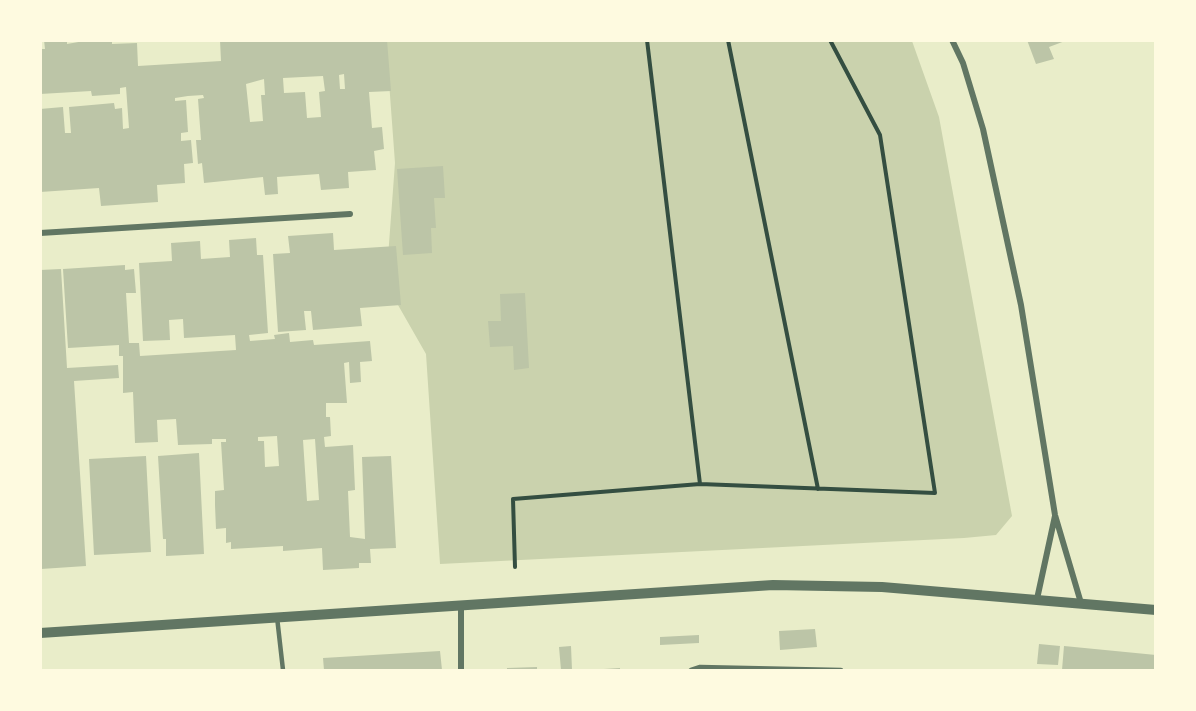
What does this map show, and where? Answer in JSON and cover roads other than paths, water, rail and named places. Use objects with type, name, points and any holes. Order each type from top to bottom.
[{"type":"street","points":[[952,40],[963,63],[986,141],[1021,305],[1055,515],[1081,603]]},
{"type":"street","points":[[40,233],[350,214]]},
{"type":"street","points":[[1037,599],[1055,515]]},
{"type":"street","points":[[40,633],[773,585],[882,587],[1155,610]]},
{"type":"street","points":[[461,606],[461,670]]},
{"type":"lane","points":[[277,617],[283,670]]},
{"type":"lane","points":[[691,670],[700,667],[841,670]]}]
